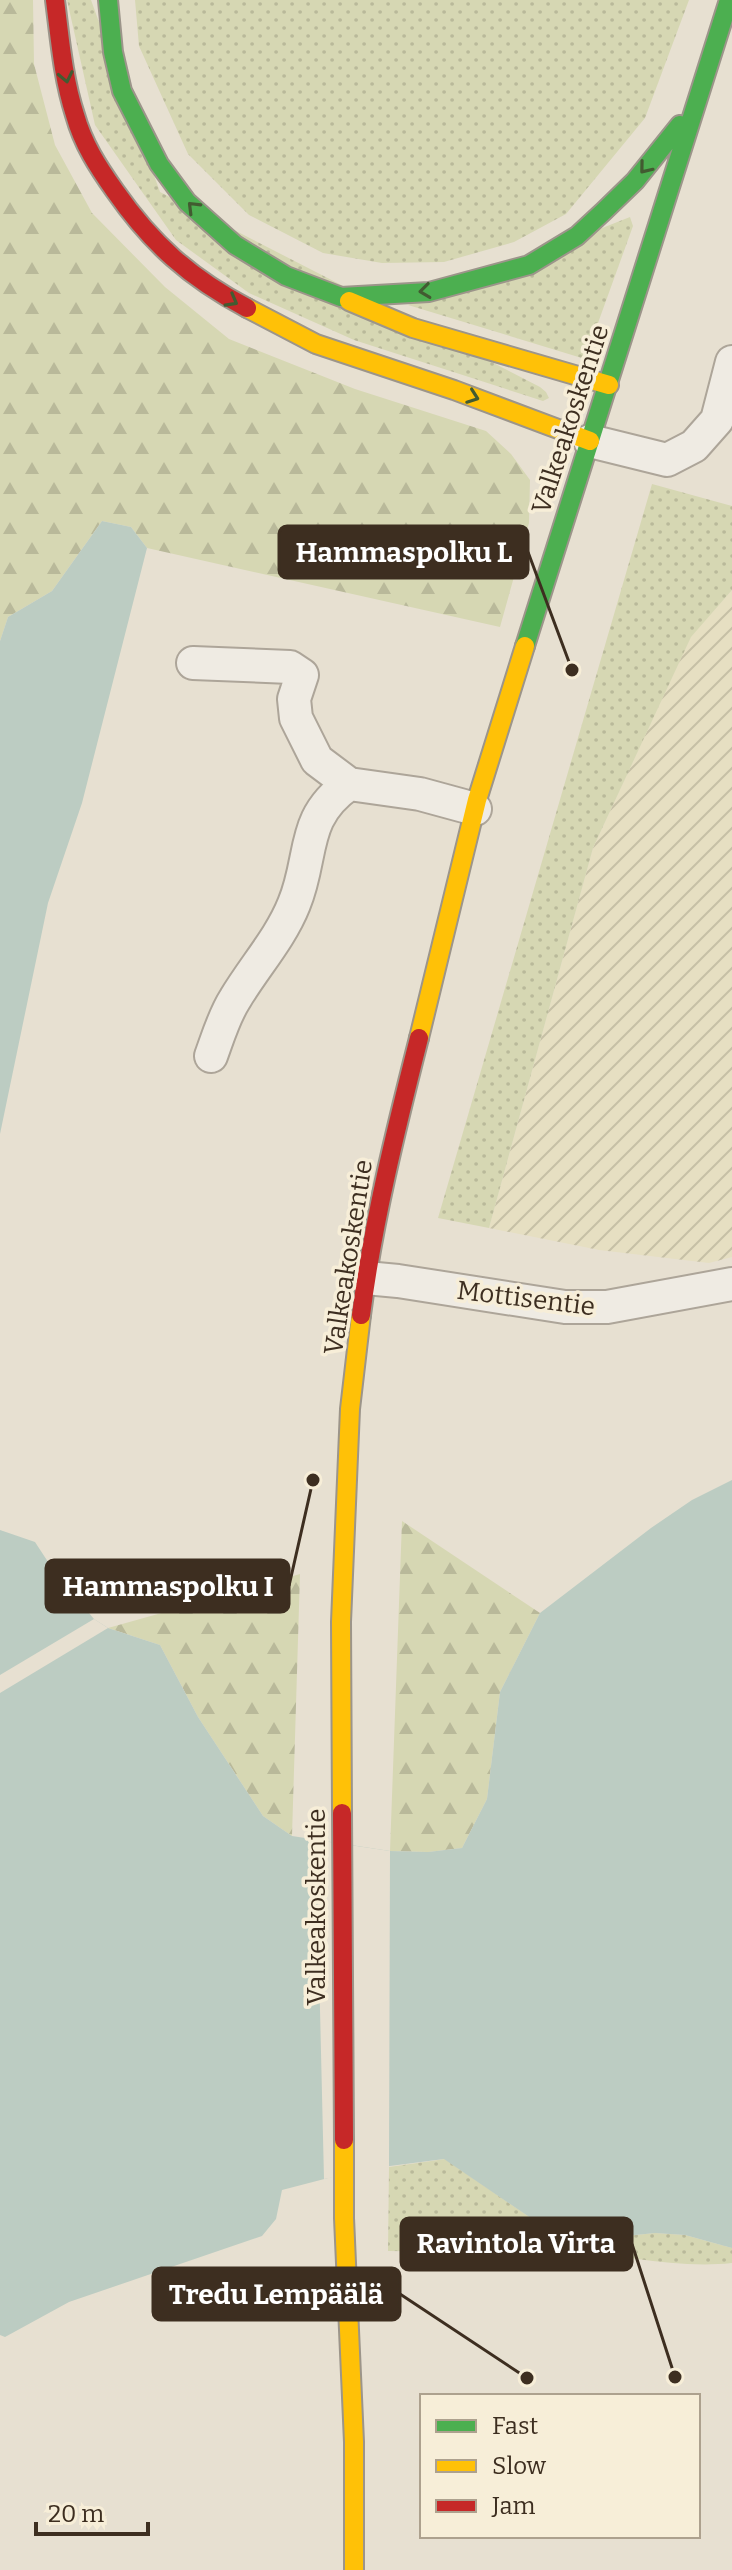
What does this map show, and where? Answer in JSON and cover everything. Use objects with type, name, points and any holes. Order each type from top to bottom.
[{"type":"street","points":[[55,0],[64,73],[75,117],[90,156],[137,223],[173,260],[215,291],[316,344],[454,390],[590,441],[667,460],[694,446],[717,420],[732,362]]},
{"type":"street","points":[[108,0],[113,52],[122,91],[159,164],[187,202],[235,245],[286,276],[413,328],[609,385]]},
{"type":"street","name":"Valkeakoskentie","points":[[354,2570],[354,2442],[344,2218],[341,1622],[350,1409],[366,1278],[394,1138],[475,809],[729,0]]},
{"type":"street","points":[[341,297],[429,292],[529,265],[552,253],[577,236],[635,181],[694,107]]},
{"type":"street","points":[[193,663],[290,667],[302,675],[294,699],[296,718],[317,760],[349,784],[420,794],[475,809]]},
{"type":"street","points":[[211,1056],[233,1002],[281,930],[295,902],[315,821],[331,796],[349,784]]},
{"type":"street","name":"Mottisentie","points":[[366,1278],[565,1307],[607,1307],[732,1284]]},
{"type":"shaded area","points":[[102,521],[131,527],[147,548],[82,803],[48,903],[0,1134],[0,641],[8,617],[52,591]]},
{"type":"shaded area","points":[[732,590],[732,1257],[709,1263],[599,1250],[489,1228],[593,848],[691,636]]},
{"type":"shaded area","points":[[732,1480],[732,2248],[685,2235],[655,2233],[597,2239],[544,2227],[444,2159],[359,2170],[282,2190],[276,2219],[262,2236],[69,2302],[5,2337],[0,2335],[0,1530],[35,1542],[54,1571],[94,1619],[108,1628],[160,1645],[198,1717],[263,1816],[292,1836],[390,1851],[428,1852],[462,1848],[487,1799],[500,1692],[540,1613],[651,1528],[692,1500]]},
{"type":"green space","points":[[0,0],[33,0],[34,64],[55,145],[92,213],[165,287],[229,339],[355,389],[486,431],[511,454],[530,480],[529,523],[500,627],[147,548],[131,527],[102,521],[52,591],[8,617],[0,641]]},
{"type":"green space","points":[[67,0],[91,0],[160,192],[540,387],[549,398],[543,401],[354,340],[249,293],[176,240],[95,125]]},
{"type":"green space","points":[[135,0],[689,0],[645,118],[566,214],[514,242],[444,262],[382,263],[323,253],[249,215],[188,154],[139,46]]},
{"type":"green space","points":[[630,217],[633,226],[585,359],[408,305]]},
{"type":"green space","points":[[652,484],[732,506],[732,590],[691,637],[593,848],[489,1228],[438,1218]]},
{"type":"green space","points":[[402,1521],[540,1613],[500,1692],[487,1799],[462,1848],[428,1852],[390,1851]]},
{"type":"green space","points":[[300,1574],[292,1836],[263,1816],[198,1717],[160,1645],[108,1628]]},
{"type":"green space","points":[[445,2159],[544,2227],[597,2239],[655,2233],[685,2235],[732,2248],[732,2263],[670,2263],[567,2252],[388,2251],[389,2167]]},
{"type":"pier","points":[[94,1619],[108,1628],[0,1693],[0,1675]]},
{"type":"pier","points":[[316,1840],[390,1851],[389,2167],[324,2179]]},
{"type":"traffic: fast","points":[[108,0],[113,52],[122,91],[159,164],[187,202],[235,245],[286,276],[341,297],[429,292],[529,265],[577,236],[604,211],[635,181],[680,125]]},
{"type":"traffic: fast","points":[[525,646],[729,0]]},
{"type":"traffic: slow","points":[[349,301],[413,328],[609,385]]},
{"type":"traffic: slow","points":[[247,308],[316,344],[454,390],[590,441]]},
{"type":"traffic: slow","points":[[419,1038],[477,800],[525,646]]},
{"type":"traffic: slow","points":[[342,1813],[341,1622],[350,1409],[361,1315]]},
{"type":"traffic: slow","points":[[344,2140],[344,2218],[354,2442],[354,2570]]},
{"type":"traffic: jam","points":[[55,0],[71,101],[82,136],[97,164],[129,210],[158,243],[190,272],[247,308]]},
{"type":"traffic: jam","points":[[361,1315],[379,1210],[419,1038]]},
{"type":"traffic: jam","points":[[342,1813],[344,2140]]},
{"type":"place","name":"Hammaspolku L","points":[[572,670]]},
{"type":"place","name":"Hammaspolku I","points":[[313,1480]]},
{"type":"place","name":"Ravintola Virta","points":[[675,2377]]},
{"type":"place","name":"Tredu Lempäälä","points":[[527,2378]]}]
